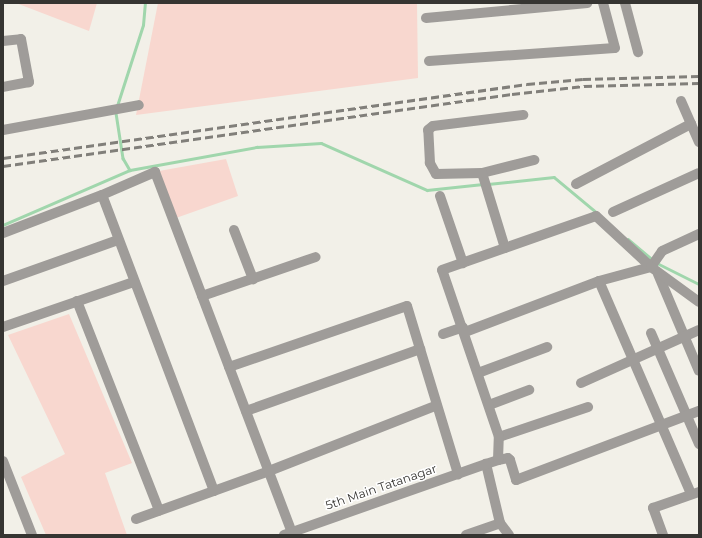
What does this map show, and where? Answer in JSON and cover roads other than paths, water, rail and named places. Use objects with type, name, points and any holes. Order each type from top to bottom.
[{"type":"street","points":[[426,18],[587,3]]},
{"type":"street","points":[[429,61],[615,48],[603,3]]},
{"type":"street","points":[[625,3],[638,52]]},
{"type":"street","points":[[3,40],[21,39],[29,83],[3,87]]},
{"type":"street","points":[[681,101],[699,142]]},
{"type":"street","points":[[3,130],[139,105]]},
{"type":"street","points":[[523,115],[433,126],[428,130],[430,163],[436,174],[483,180],[534,160]]},
{"type":"street","points":[[576,184],[691,124]]},
{"type":"street","points":[[3,233],[102,195],[154,172],[269,471],[289,534]]},
{"type":"street","points":[[613,212],[699,173]]},
{"type":"street","points":[[483,180],[505,248]]},
{"type":"street","points":[[102,195],[214,491]]},
{"type":"street","points":[[440,196],[464,263]]},
{"type":"street","points":[[699,302],[596,216],[442,270],[464,330],[499,437],[498,460],[508,458],[510,460],[516,480],[699,411]]},
{"type":"street","points":[[234,230],[253,279]]},
{"type":"street","points":[[699,234],[662,251],[655,266],[699,371]]},
{"type":"street","points":[[3,281],[118,240]]},
{"type":"street","points":[[202,296],[316,257]]},
{"type":"street","points":[[443,334],[464,330],[599,281],[655,266]]},
{"type":"street","points":[[599,281],[631,359],[695,493],[653,508],[662,535]]},
{"type":"street","points":[[3,327],[134,282]]},
{"type":"street","points":[[77,301],[159,510]]},
{"type":"street","points":[[229,367],[407,306],[458,474]]},
{"type":"street","points":[[581,383],[631,359],[699,330]]},
{"type":"street","points":[[651,333],[699,444]]},
{"type":"street","points":[[478,373],[547,347]]},
{"type":"street","points":[[246,411],[420,349]]},
{"type":"street","points":[[489,405],[528,390]]},
{"type":"street","points":[[136,519],[269,471],[437,405]]},
{"type":"street","points":[[499,437],[588,407]]},
{"type":"street","name":"5th Main Tatanagar","points":[[289,534],[498,460]]},
{"type":"street","points":[[3,461],[32,535]]},
{"type":"street","points":[[486,464],[500,523],[509,535]]},
{"type":"street","points":[[466,535],[500,523]]},
{"type":"waterway","points":[[117,106],[143,25],[145,3]]},
{"type":"waterway","points":[[116,113],[123,158],[130,170]]},
{"type":"waterway","points":[[3,225],[130,170],[257,147],[321,143],[427,190],[483,184]]},
{"type":"waterway","points":[[488,184],[554,177],[596,212]]},
{"type":"waterway","points":[[628,239],[653,260]]},
{"type":"waterway","points":[[657,263],[699,284]]},
{"type":"railway","points":[[3,158],[527,84],[583,79],[699,76]]},
{"type":"railway","points":[[3,166],[512,94],[584,86],[699,83]]}]
